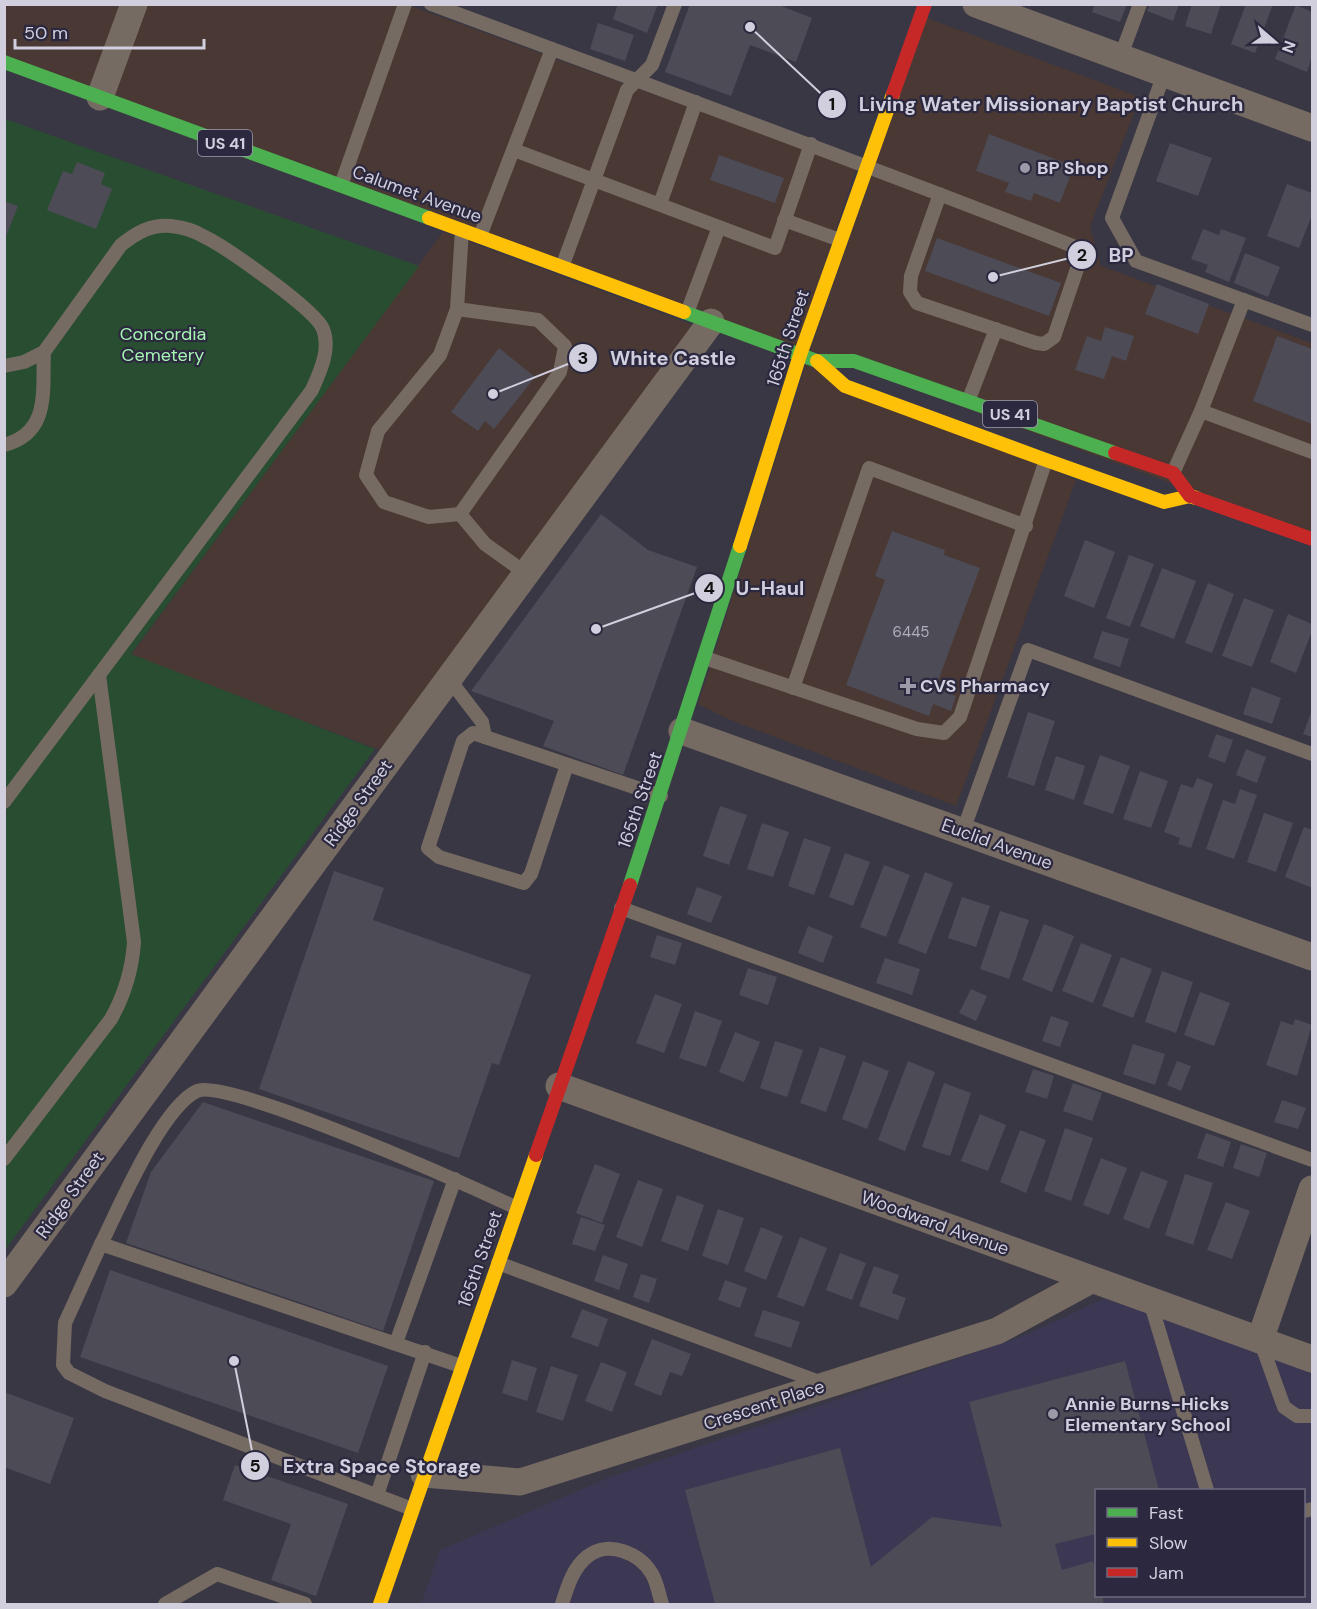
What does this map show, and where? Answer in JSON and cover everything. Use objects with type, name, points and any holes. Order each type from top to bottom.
[{"type":"main road","name":"165th Street","points":[[380,1605],[461,1366],[661,796],[800,355],[925,4]]},
{"type":"main road","name":"Calumet Avenue","points":[[4,63],[817,361],[854,361],[969,399],[1173,472]]},
{"type":"main road","name":"Calumet Avenue","points":[[817,361],[845,386],[1046,460],[1164,502],[1190,496],[1312,539]]},
{"type":"main road","points":[[1173,472],[1190,496]]},
{"type":"street","points":[[100,97],[134,4]]},
{"type":"street","points":[[976,4],[1312,128]]},
{"type":"street","name":"Ridge Street","points":[[4,1284],[527,574],[699,317]]},
{"type":"street","name":"Euclid Avenue","points":[[682,731],[1312,957]]},
{"type":"street","name":"Woodward Avenue","points":[[559,1086],[1312,1359]]},
{"type":"street","points":[[1260,1340],[1312,1189]]},
{"type":"street","name":"Crescent Place","points":[[424,1474],[520,1482],[997,1331],[1091,1280]]},
{"type":"lane","points":[[341,185],[405,4]]},
{"type":"lane","points":[[431,4],[811,144],[866,165],[1073,246],[1079,263],[1054,337],[1044,344],[1036,343],[917,303],[910,292],[911,276],[940,194]]},
{"type":"lane","points":[[562,267],[627,90],[639,81],[652,65],[675,4]]},
{"type":"lane","points":[[1120,58],[1140,4]]},
{"type":"lane","points":[[480,236],[552,49]]},
{"type":"lane","points":[[1164,74],[1112,218],[1136,261],[1312,325]]},
{"type":"lane","points":[[660,204],[696,102]]},
{"type":"lane","points":[[514,150],[775,248],[811,144]]},
{"type":"lane","points":[[784,220],[840,240]]},
{"type":"lane","points":[[4,366],[24,362],[44,352],[121,245],[135,233],[152,227],[169,226],[205,236],[298,303],[314,316],[323,330],[326,351],[312,390],[4,802]]},
{"type":"lane","points":[[699,317],[719,227]]},
{"type":"lane","points":[[460,514],[429,516],[384,502],[366,475],[378,430],[440,355],[457,309],[462,230]]},
{"type":"lane","points":[[1173,472],[1201,411],[1244,300]]},
{"type":"lane","points":[[457,309],[538,320],[565,346],[560,372],[460,514]]},
{"type":"lane","points":[[969,399],[996,329]]},
{"type":"lane","points":[[4,445],[31,432],[40,416],[44,352]]},
{"type":"lane","points":[[1201,411],[1312,452]]},
{"type":"lane","points":[[705,658],[917,729],[944,733],[960,717],[1026,526],[1046,460]]},
{"type":"lane","points":[[794,687],[869,468],[1026,526]]},
{"type":"lane","points":[[460,514],[486,544],[527,574]]},
{"type":"lane","points":[[963,831],[1028,650],[1312,754]]},
{"type":"lane","points":[[4,1159],[111,1019],[124,994],[132,968],[134,942],[99,675]]},
{"type":"lane","points":[[449,679],[482,722],[485,737]]},
{"type":"lane","points":[[567,765],[531,874],[524,883],[439,857],[428,848],[463,741],[473,734],[485,737],[661,796]]},
{"type":"lane","points":[[621,908],[1312,1160]]},
{"type":"lane","points":[[412,1509],[105,1391],[69,1373],[63,1365],[65,1323],[148,1150],[180,1104],[198,1091],[209,1090],[264,1103],[454,1179],[517,1208]]},
{"type":"lane","points":[[396,1343],[454,1179]]},
{"type":"lane","points":[[101,1245],[425,1352],[461,1366]]},
{"type":"lane","points":[[498,1263],[828,1385]]},
{"type":"lane","points":[[1150,1301],[1206,1489]]},
{"type":"lane","points":[[1260,1340],[1284,1407],[1298,1416],[1312,1416]]},
{"type":"lane","points":[[377,1495],[425,1352]]},
{"type":"lane","points":[[562,1605],[579,1564],[587,1556],[610,1548],[623,1551],[645,1564],[652,1575],[662,1605]]},
{"type":"lane","points":[[165,1605],[217,1574],[305,1605]]},
{"type":"shaded area","points":[[4,5],[408,5],[856,168],[798,347],[5,58]]},
{"type":"shaded area","points":[[927,18],[1140,97],[1090,227],[1101,266],[1312,343],[1312,535],[810,351]]},
{"type":"shaded area","points":[[443,232],[698,327],[385,752],[131,655]]},
{"type":"shaded area","points":[[806,364],[1076,480],[956,806],[728,719],[698,704]]},
{"type":"shaded area","name":"Annie Burns-Hicks Elementary School","points":[[1138,1283],[1312,1351],[1312,1604],[421,1604],[440,1550],[608,1478],[1023,1336]]},
{"type":"green space","name":"Concordia Cemetery","points":[[5,119],[419,266],[131,654],[375,749],[5,1250]]},
{"type":"building","points":[[618,4],[658,4],[647,33],[613,19]]},
{"type":"building","points":[[690,4],[776,4],[812,18],[796,62],[750,45],[731,96],[665,72]]},
{"type":"building","points":[[1095,4],[1127,4],[1120,22],[1092,12]]},
{"type":"building","points":[[1150,4],[1179,4],[1173,21],[1147,11]]},
{"type":"building","points":[[1192,4],[1221,4],[1211,34],[1185,26]]},
{"type":"building","points":[[1246,4],[1273,4],[1255,53],[1231,44]]},
{"type":"building","points":[[1296,5],[1312,12],[1312,56],[1307,72],[1275,59]]},
{"type":"building","points":[[598,23],[634,35],[625,61],[590,49]]},
{"type":"building","name":"BP Shop","points":[[989,134],[1074,166],[1060,203],[1034,193],[1031,201],[1005,192],[1009,183],[976,171]]},
{"type":"building","points":[[1170,143],[1212,158],[1198,196],[1156,181]]},
{"type":"building","points":[[719,155],[784,178],[775,203],[710,180]]},
{"type":"building","points":[[77,162],[105,173],[101,184],[112,189],[96,229],[47,210],[63,171],[72,174]]},
{"type":"building","points":[[1287,184],[1312,193],[1312,215],[1299,248],[1267,236]]},
{"type":"building","points":[[4,201],[18,206],[5,239],[4,239]]},
{"type":"building","points":[[1203,229],[1219,235],[1221,229],[1246,238],[1229,282],[1205,272],[1208,265],[1191,259]]},
{"type":"building","points":[[937,238],[1061,283],[1049,316],[925,271]]},
{"type":"building","points":[[1245,253],[1280,267],[1268,297],[1234,283]]},
{"type":"building","points":[[1157,284],[1209,304],[1198,334],[1145,314]]},
{"type":"building","points":[[1105,327],[1134,336],[1126,361],[1112,356],[1104,379],[1075,370],[1087,336],[1101,341]]},
{"type":"building","points":[[1277,336],[1312,349],[1312,424],[1253,401]]},
{"type":"building","points":[[499,348],[535,377],[494,429],[485,421],[478,431],[451,412]]},
{"type":"building","points":[[601,514],[648,550],[697,567],[623,775],[543,746],[554,721],[471,691]]},
{"type":"building","name":"CVS Pharmacy","points":[[892,531],[945,550],[944,555],[980,568],[935,689],[956,696],[951,711],[933,704],[929,716],[846,685],[885,580],[875,576]]},
{"type":"building","points":[[1085,540],[1115,552],[1094,608],[1064,596]]},
{"type":"building","points":[[1129,555],[1154,564],[1130,627],[1106,618]]},
{"type":"building","points":[[1162,568],[1196,581],[1174,639],[1140,626]]},
{"type":"building","points":[[1208,583],[1234,594],[1212,653],[1185,643]]},
{"type":"building","points":[[1244,598],[1274,610],[1252,667],[1222,656]]},
{"type":"building","points":[[1288,614],[1312,624],[1312,631],[1296,673],[1270,662]]},
{"type":"building","points":[[1102,631],[1129,639],[1120,667],[1093,658]]},
{"type":"building","points":[[1252,687],[1281,698],[1272,724],[1243,714]]},
{"type":"building","points":[[1312,710],[1312,737],[1303,734]]},
{"type":"building","points":[[1028,712],[1055,721],[1034,786],[1007,777]]},
{"type":"building","points":[[1216,734],[1233,740],[1225,763],[1208,757]]},
{"type":"building","points":[[1246,749],[1266,757],[1257,783],[1236,775]]},
{"type":"building","points":[[1100,755],[1130,766],[1113,814],[1083,804]]},
{"type":"building","points":[[1056,756],[1085,766],[1074,800],[1045,790]]},
{"type":"building","points":[[1140,771],[1168,781],[1151,828],[1123,819]]},
{"type":"building","points":[[1197,778],[1213,784],[1191,848],[1178,844],[1180,838],[1164,832],[1181,784],[1193,788]]},
{"type":"building","points":[[1240,789],[1257,795],[1234,859],[1206,849],[1223,800],[1235,804]]},
{"type":"building","points":[[720,806],[747,815],[729,865],[703,856]]},
{"type":"building","points":[[1264,813],[1293,823],[1276,872],[1247,862]]},
{"type":"building","points":[[762,823],[789,832],[773,877],[747,869]]},
{"type":"building","points":[[1304,827],[1312,830],[1312,888],[1285,877]]},
{"type":"building","points":[[804,838],[831,847],[814,895],[788,886]]},
{"type":"building","points":[[845,853],[870,862],[853,906],[829,897]]},
{"type":"building","points":[[884,865],[910,875],[886,937],[860,927]]},
{"type":"building","points":[[334,871],[384,888],[373,920],[531,975],[499,1065],[492,1063],[459,1158],[259,1089]]},
{"type":"building","points":[[925,872],[953,883],[926,954],[898,943]]},
{"type":"building","points":[[697,887],[722,896],[711,923],[687,914]]},
{"type":"building","points":[[962,897],[990,906],[976,947],[948,938]]},
{"type":"building","points":[[1000,911],[1029,920],[1009,979],[980,969]]},
{"type":"building","points":[[1044,924],[1074,936],[1052,992],[1022,980]]},
{"type":"building","points":[[808,926],[833,936],[823,963],[798,953]]},
{"type":"building","points":[[657,935],[682,943],[675,965],[650,957]]},
{"type":"building","points":[[1081,943],[1112,955],[1093,1003],[1062,991]]},
{"type":"building","points":[[1121,957],[1152,969],[1133,1018],[1102,1006]]},
{"type":"building","points":[[885,958],[920,969],[912,995],[876,983]]},
{"type":"building","points":[[748,968],[777,977],[768,1005],[739,995]]},
{"type":"building","points":[[1162,971],[1193,982],[1176,1033],[1145,1022]]},
{"type":"building","points":[[971,989],[987,996],[976,1021],[959,1013]]},
{"type":"building","points":[[1200,992],[1230,1003],[1214,1046],[1184,1035]]},
{"type":"building","points":[[655,994],[682,1004],[664,1053],[636,1043]]},
{"type":"building","points":[[695,1011],[722,1021],[706,1067],[679,1058]]},
{"type":"building","points":[[1051,1016],[1069,1022],[1060,1047],[1042,1041]]},
{"type":"building","points":[[1295,1019],[1312,1025],[1297,1076],[1266,1065],[1281,1021],[1293,1025]]},
{"type":"building","points":[[735,1032],[760,1042],[744,1082],[719,1072]]},
{"type":"building","points":[[775,1041],[803,1050],[787,1097],[760,1088]]},
{"type":"building","points":[[1133,1044],[1165,1054],[1155,1085],[1123,1074]]},
{"type":"building","points":[[820,1047],[846,1056],[826,1112],[800,1103]]},
{"type":"building","points":[[863,1061],[889,1071],[867,1129],[842,1119]]},
{"type":"building","points":[[908,1061],[935,1072],[905,1151],[878,1140]]},
{"type":"building","points":[[1177,1061],[1191,1066],[1181,1091],[1167,1085]]},
{"type":"building","points":[[1033,1069],[1054,1076],[1047,1099],[1025,1092]]},
{"type":"building","points":[[944,1083],[971,1093],[950,1156],[922,1147]]},
{"type":"building","points":[[1073,1083],[1102,1093],[1092,1121],[1063,1111]]},
{"type":"building","points":[[1282,1100],[1306,1108],[1298,1129],[1274,1122]]},
{"type":"building","points":[[203,1102],[434,1181],[383,1331],[126,1243],[151,1172]]},
{"type":"building","points":[[980,1114],[1006,1125],[988,1171],[961,1161]]},
{"type":"building","points":[[1065,1128],[1093,1138],[1071,1201],[1044,1191]]},
{"type":"building","points":[[1020,1130],[1046,1140],[1026,1193],[1000,1182]]},
{"type":"building","points":[[1206,1133],[1231,1142],[1223,1167],[1197,1158]]},
{"type":"building","points":[[1241,1144],[1267,1153],[1259,1177],[1233,1168]]},
{"type":"building","points":[[1101,1158],[1127,1168],[1109,1215],[1083,1205]]},
{"type":"building","points":[[595,1164],[620,1174],[602,1223],[576,1213]]},
{"type":"building","points":[[1141,1171],[1168,1181],[1149,1229],[1123,1219]]},
{"type":"building","points":[[1185,1174],[1213,1183],[1193,1245],[1165,1235]]},
{"type":"building","points":[[638,1180],[663,1189],[642,1247],[616,1237]]},
{"type":"building","points":[[677,1195],[704,1205],[688,1251],[661,1241]]},
{"type":"building","points":[[1226,1202],[1250,1211],[1232,1259],[1207,1250]]},
{"type":"building","points":[[718,1209],[744,1218],[728,1265],[702,1256]]},
{"type":"building","points":[[581,1217],[605,1225],[595,1251],[572,1244]]},
{"type":"building","points":[[761,1227],[783,1236],[766,1280],[744,1271]]},
{"type":"building","points":[[800,1237],[827,1248],[804,1307],[777,1297]]},
{"type":"building","points":[[840,1253],[866,1263],[852,1300],[826,1290]]},
{"type":"building","points":[[603,1255],[628,1264],[619,1290],[594,1281]]},
{"type":"building","points":[[874,1266],[899,1275],[892,1293],[906,1298],[898,1320],[859,1306]]},
{"type":"building","points":[[110,1270],[388,1366],[358,1453],[80,1357]]},
{"type":"building","points":[[641,1274],[657,1279],[649,1303],[633,1297]]},
{"type":"building","points":[[725,1280],[747,1288],[740,1308],[718,1300]]},
{"type":"building","points":[[582,1309],[608,1319],[598,1347],[571,1337]]},
{"type":"building","points":[[763,1310],[800,1322],[791,1348],[754,1336]]},
{"type":"building","points":[[652,1339],[691,1354],[682,1376],[670,1372],[661,1396],[634,1385]]},
{"type":"building","points":[[512,1360],[537,1368],[527,1401],[502,1393]]},
{"type":"building","points":[[1125,1361],[1159,1489],[1095,1489],[1095,1534],[1055,1544],[1062,1570],[1093,1561],[1095,1597],[1102,1597],[1104,1604],[715,1604],[685,1490],[840,1448],[871,1567],[932,1517],[1002,1527],[969,1402]]},
{"type":"building","points":[[601,1362],[627,1372],[612,1412],[585,1401]]},
{"type":"building","points":[[551,1366],[578,1375],[563,1421],[536,1412]]},
{"type":"building","points":[[4,1392],[74,1418],[50,1484],[4,1467]]},
{"type":"building","points":[[235,1465],[348,1504],[316,1596],[271,1580],[291,1524],[223,1500]]},
{"type":"traffic: fast","points":[[4,62],[429,218]]},
{"type":"traffic: fast","points":[[684,312],[817,361],[854,361],[1115,453]]},
{"type":"traffic: fast","points":[[630,885],[740,546]]},
{"type":"traffic: slow","points":[[740,546],[800,355],[893,94]]},
{"type":"traffic: slow","points":[[429,218],[684,312]]},
{"type":"traffic: slow","points":[[817,361],[845,386],[1046,460],[1164,502],[1190,496],[1196,498]]},
{"type":"traffic: slow","points":[[380,1604],[536,1155]]},
{"type":"traffic: jam","points":[[893,94],[925,4]]},
{"type":"traffic: jam","points":[[1115,453],[1173,473],[1190,496]]},
{"type":"traffic: jam","points":[[1196,498],[1312,539]]},
{"type":"traffic: jam","points":[[536,1155],[630,885]]},
{"type":"place","name":"Living Water Missionary Baptist Church","points":[[750,27]]},
{"type":"place","name":"BP Shop","points":[[1025,168]]},
{"type":"place","name":"BP","points":[[993,277]]},
{"type":"place","name":"White Castle","points":[[493,394]]},
{"type":"place","name":"U-Haul","points":[[596,629]]},
{"type":"place","name":"CVS Pharmacy","points":[[908,686]]},
{"type":"place","name":"Extra Space Storage","points":[[234,1361]]},
{"type":"place","name":"Annie Burns-Hicks Elementary School","points":[[1053,1414]]}]
